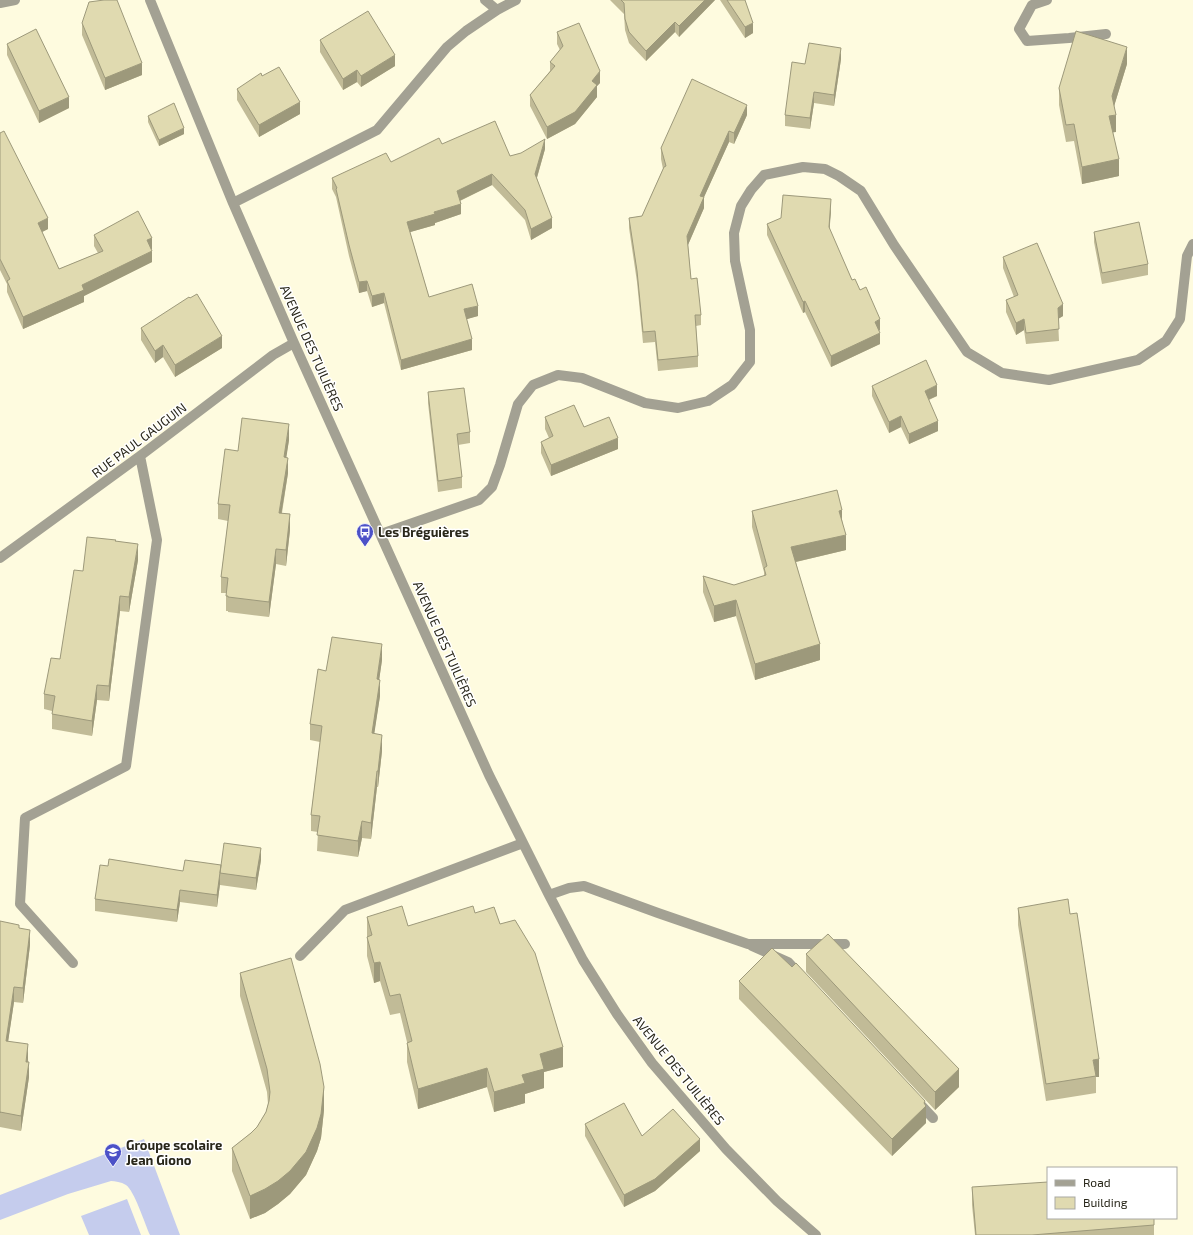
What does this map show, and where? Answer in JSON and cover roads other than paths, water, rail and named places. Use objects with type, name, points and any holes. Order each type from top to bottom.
[{"type":"street","points":[[0,3],[15,0]]},
{"type":"street","name":"AVENUE DES TUILIÈRES","points":[[150,0],[233,203],[294,343],[486,769],[548,895],[583,960],[617,1014],[652,1063],[726,1149],[777,1201],[816,1235]]},
{"type":"street","points":[[485,0],[497,10]]},
{"type":"street","points":[[233,203],[377,130],[447,46],[497,10],[516,0]]},
{"type":"street","points":[[1047,0],[1032,5],[1019,29],[1027,41],[1106,34]]},
{"type":"street","points":[[381,534],[479,500],[492,488],[518,404],[533,385],[558,375],[582,378],[645,403],[678,408],[708,401],[732,385],[750,362],[750,330],[735,261],[734,233],[741,206],[750,190],[764,175],[802,167],[825,169],[839,176],[861,192],[894,245],[967,352],[1002,373],[1049,380],[1138,360],[1166,341],[1180,319],[1187,256],[1193,244]]},
{"type":"street","name":"RUE PAUL GAUGUIN","points":[[0,558],[140,456],[273,355],[294,343]]},
{"type":"street","points":[[73,963],[20,904],[25,818],[126,766],[157,540],[140,456]]},
{"type":"street","points":[[300,956],[345,910],[523,843]]},
{"type":"street","points":[[548,895],[569,888],[584,886],[748,944],[788,962],[809,985]]},
{"type":"street","points":[[748,944],[845,944]]},
{"type":"street","points":[[912,1095],[933,1118]]},
{"type":"place","name":"Les Bréguières","points":[[365,547]]},
{"type":"place","name":"Groupe scolaire Jean Giono","points":[[113,1167]]}]
